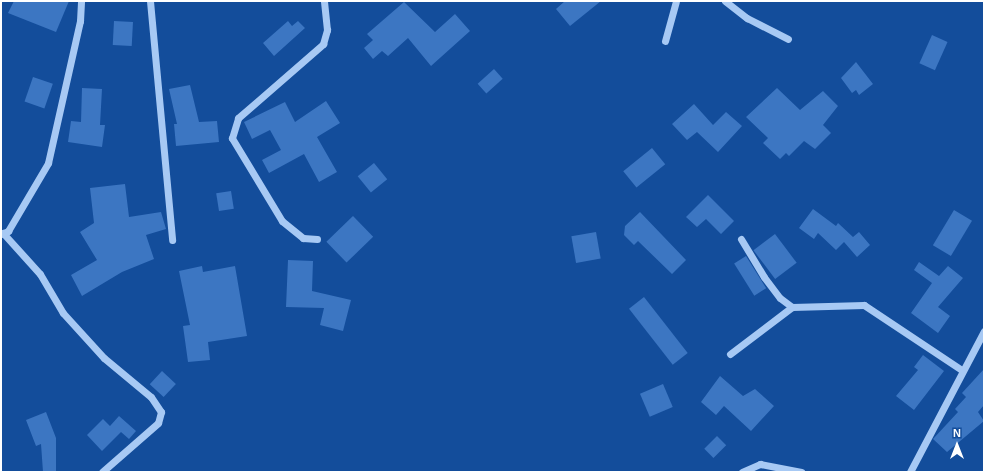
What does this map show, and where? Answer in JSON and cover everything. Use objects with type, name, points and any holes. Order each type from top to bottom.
[{"type":"street","points":[[81,1],[80,21],[48,163],[8,231],[2,233],[40,274],[63,313],[104,358],[145,392],[161,412],[158,423],[145,436],[102,472]]},
{"type":"street","points":[[150,1],[172,240]]},
{"type":"street","points":[[317,239],[303,238],[282,221],[232,138],[238,118],[323,44],[327,30],[324,1]]},
{"type":"street","points":[[665,41],[676,1]]},
{"type":"street","points":[[725,1],[747,18],[788,38]]},
{"type":"street","points":[[741,239],[764,277],[780,298],[792,307],[870,307],[922,346],[962,370]]},
{"type":"street","points":[[730,354],[792,307]]},
{"type":"street","points":[[910,472],[962,370],[984,331]]},
{"type":"street","points":[[742,472],[760,464],[801,472]]},
{"type":"building","points":[[14,1],[69,1],[56,32],[8,13]]},
{"type":"building","points":[[565,1],[601,1],[570,26],[556,9]]},
{"type":"building","points":[[404,2],[435,32],[455,14],[470,31],[431,66],[408,38],[388,56],[382,51],[373,59],[364,48],[373,40],[367,34]]},
{"type":"building","points":[[114,21],[133,22],[132,46],[113,45]]},
{"type":"building","points":[[288,21],[292,26],[298,21],[305,28],[274,56],[263,43]]},
{"type":"building","points":[[932,35],[948,42],[935,70],[919,63]]},
{"type":"building","points":[[856,62],[873,84],[859,95],[856,90],[852,93],[841,78]]},
{"type":"building","points":[[494,69],[503,79],[486,93],[478,84]]},
{"type":"building","points":[[33,77],[53,84],[44,108],[25,102]]},
{"type":"building","points":[[190,85],[199,122],[217,121],[219,142],[176,146],[174,124],[177,124],[169,89]]},
{"type":"building","points":[[82,88],[102,89],[100,125],[105,125],[102,147],[68,142],[71,121],[81,122]]},
{"type":"building","points":[[777,88],[800,110],[823,91],[838,106],[823,125],[831,133],[815,149],[804,141],[789,156],[786,153],[780,159],[763,143],[768,138],[746,117]]},
{"type":"building","points":[[326,101],[340,123],[317,137],[337,172],[319,182],[304,154],[269,173],[262,160],[281,150],[270,130],[252,139],[244,122],[285,102],[295,122]]},
{"type":"building","points":[[694,104],[713,125],[726,112],[742,126],[718,152],[697,132],[687,140],[672,124]]},
{"type":"building","points":[[652,148],[665,164],[636,188],[623,171]]},
{"type":"building","points":[[374,163],[387,179],[371,193],[358,176]]},
{"type":"building","points":[[125,184],[129,217],[161,212],[166,229],[146,235],[154,259],[122,272],[82,296],[71,275],[97,260],[80,232],[94,223],[90,188]]},
{"type":"building","points":[[231,191],[234,209],[219,211],[216,193]]},
{"type":"building","points":[[708,195],[734,221],[721,234],[706,219],[697,227],[686,217]]},
{"type":"building","points":[[813,209],[836,226],[838,223],[853,237],[859,232],[870,245],[857,257],[844,242],[836,250],[818,233],[814,239],[799,228]]},
{"type":"building","points":[[954,210],[972,221],[951,256],[933,245]]},
{"type":"building","points":[[640,212],[686,260],[672,274],[638,241],[634,245],[624,235],[625,226]]},
{"type":"building","points":[[353,216],[373,237],[347,263],[326,242]]},
{"type":"building","points":[[596,232],[601,259],[576,263],[571,236]]},
{"type":"building","points":[[775,234],[797,263],[775,279],[753,250]]},
{"type":"building","points":[[746,256],[766,288],[754,296],[734,263]]},
{"type":"building","points":[[288,260],[313,261],[312,291],[351,300],[343,331],[320,325],[324,308],[286,307]]},
{"type":"building","points":[[919,262],[939,276],[948,266],[963,278],[938,307],[950,316],[938,333],[911,313],[932,283],[914,270]]},
{"type":"building","points":[[202,266],[203,272],[235,266],[247,336],[208,342],[210,360],[188,362],[183,326],[190,325],[179,271]]},
{"type":"building","points":[[644,297],[688,353],[673,365],[629,309]]},
{"type":"building","points":[[923,355],[944,371],[914,410],[896,396],[918,370],[914,367]]},
{"type":"building","points":[[984,369],[984,405],[978,412],[984,421],[947,452],[933,439],[958,412],[955,409],[966,397],[962,393]]},
{"type":"building","points":[[162,371],[176,384],[164,397],[150,384]]},
{"type":"building","points":[[720,376],[743,396],[755,389],[774,406],[751,431],[724,406],[716,415],[701,402]]},
{"type":"building","points":[[663,384],[673,407],[650,417],[640,394]]},
{"type":"building","points":[[46,412],[56,438],[56,472],[43,472],[41,444],[36,446],[26,420]]},
{"type":"building","points":[[119,416],[136,431],[129,439],[121,432],[102,451],[87,435],[103,419],[110,426]]},
{"type":"building","points":[[717,436],[726,445],[713,458],[704,449]]}]
